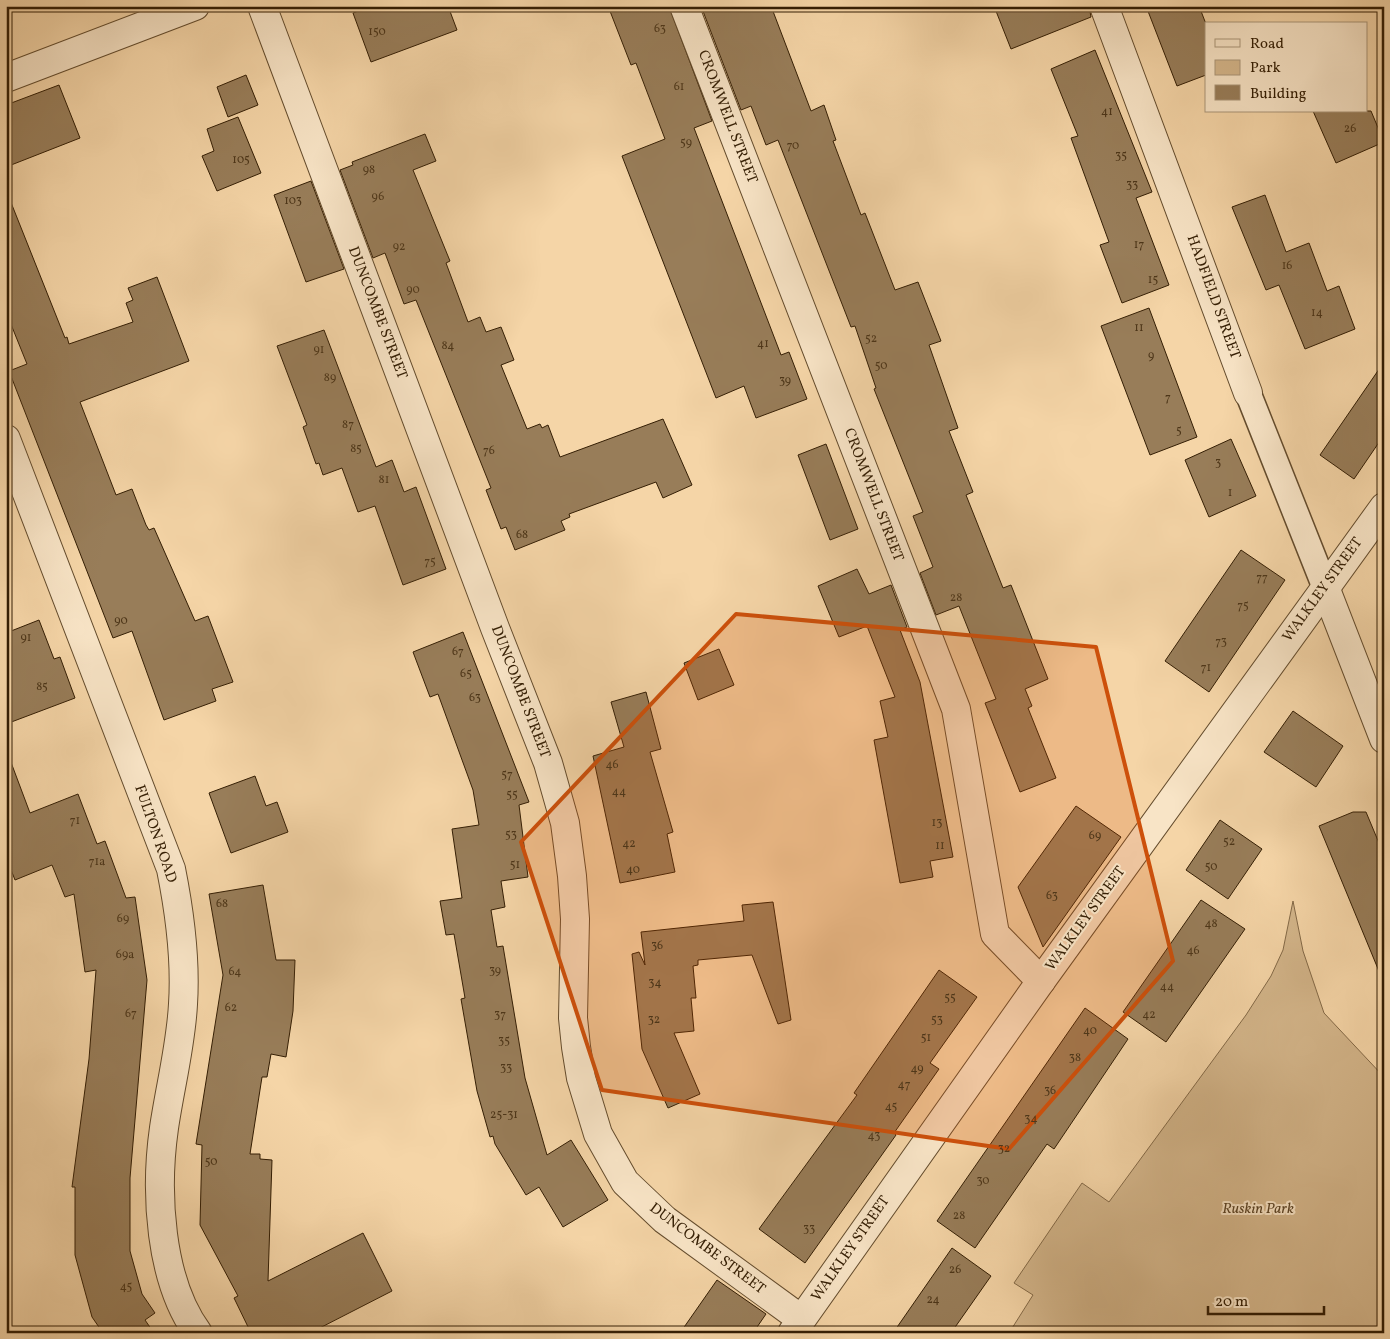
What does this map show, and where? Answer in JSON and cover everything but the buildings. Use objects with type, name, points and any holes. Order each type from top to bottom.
[{"type":"street","points":[[6,78],[195,6]]},
{"type":"street","name":"DUNCOMBE STREET","points":[[262,6],[548,763],[565,823],[572,876],[575,919],[573,1018],[576,1047],[581,1078],[598,1134],[625,1182],[665,1220],[796,1326]]},
{"type":"street","name":"CROMWELL STREET","points":[[684,6],[956,710],[989,913],[995,934],[1041,981]]},
{"type":"street","name":"HADFIELD STREET","points":[[1104,6],[1248,393],[1325,587]]},
{"type":"street","name":"FULTON ROAD","points":[[6,439],[171,869],[181,919],[184,964],[183,1006],[163,1130],[160,1176],[161,1216],[167,1263],[179,1295],[198,1333]]},
{"type":"street","name":"WALKLEY STREET","points":[[796,1326],[1041,981],[1384,507]]},
{"type":"street","points":[[1325,587],[1384,739]]},
{"type":"highlighted area","points":[[736,614],[1096,647],[1173,961],[1009,1149],[602,1090],[521,842]]},
{"type":"green space","name":"Ruskin Park","points":[[1293,901],[1303,951],[1324,1013],[1384,1077],[1384,1333],[1009,1333],[1033,1295],[1014,1283],[1082,1183],[1109,1202],[1246,1015],[1271,976],[1283,950]]}]
